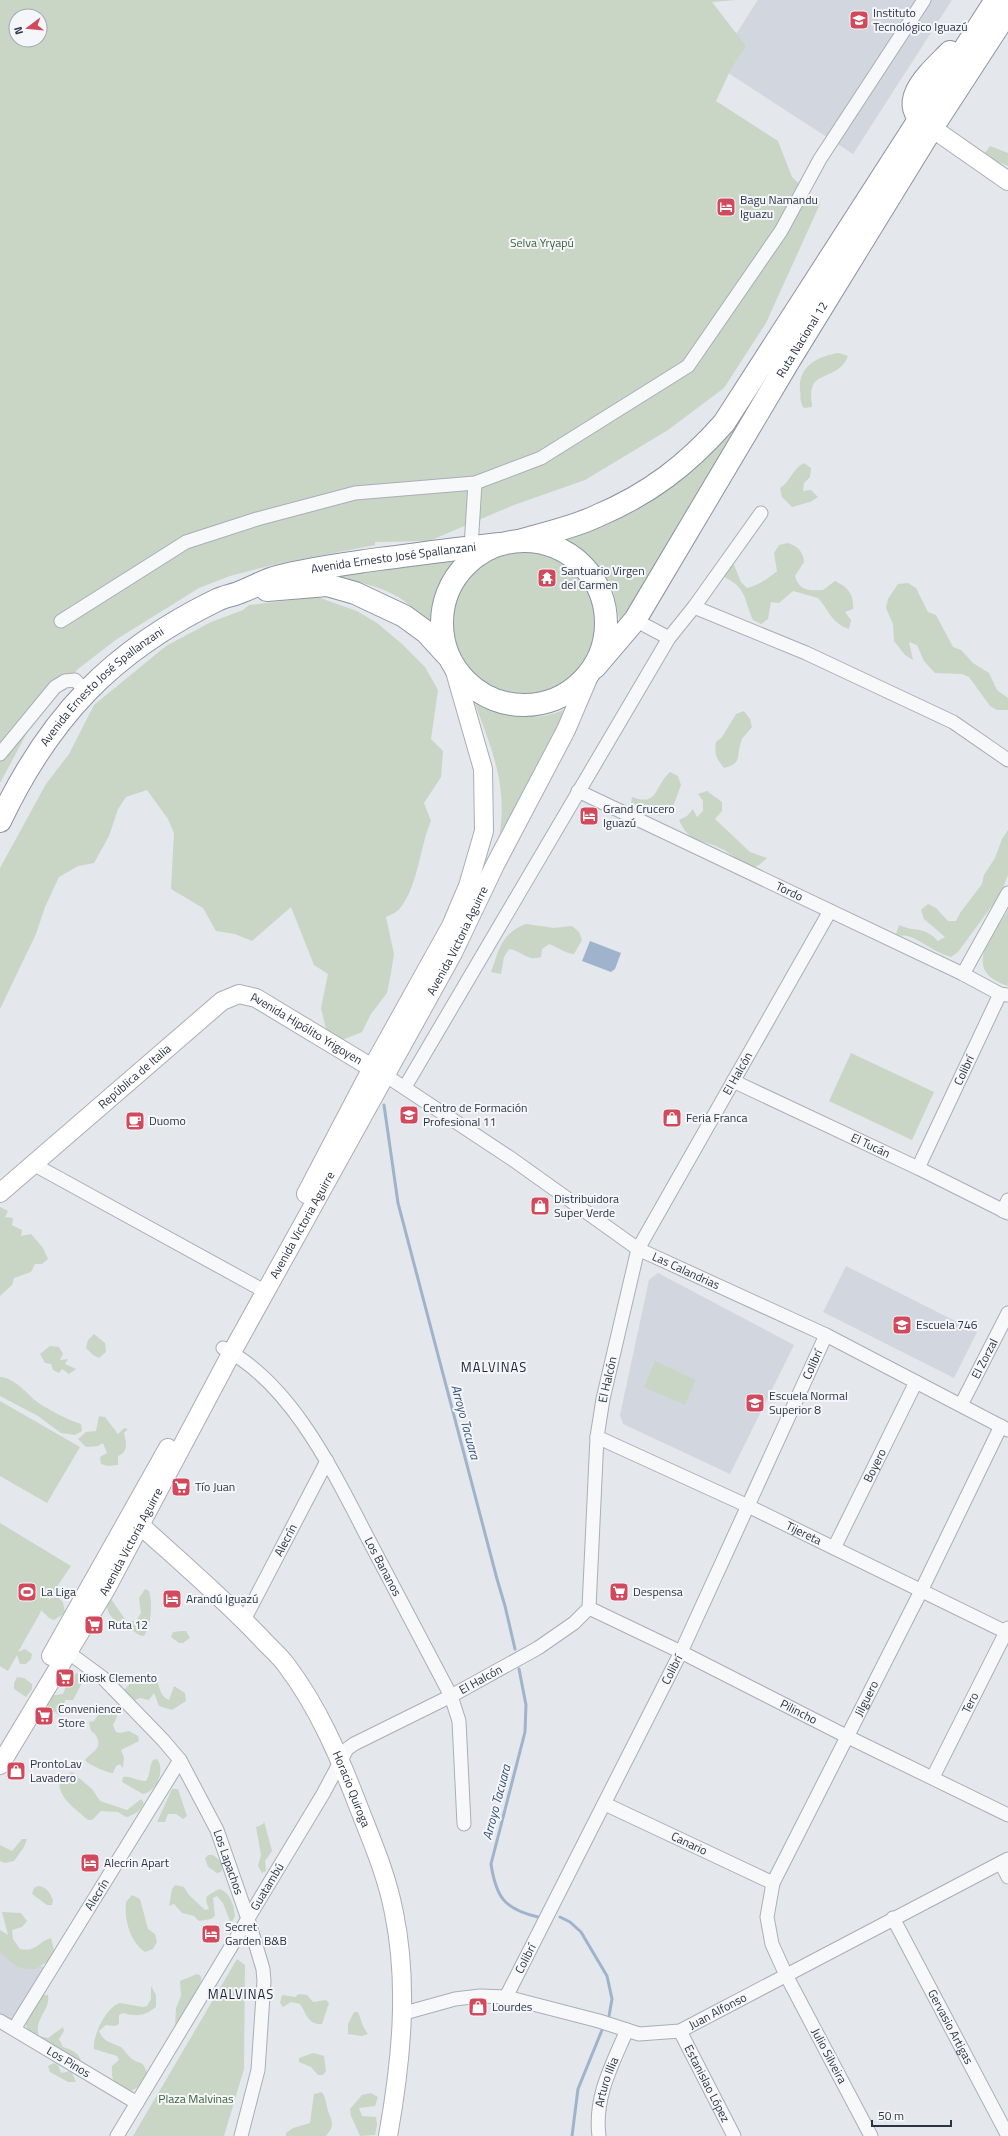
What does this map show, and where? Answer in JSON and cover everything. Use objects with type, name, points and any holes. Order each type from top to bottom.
[{"type":"highway","points":[[926,124],[913,108],[913,100],[918,88],[996,0]]},
{"type":"highway","name":"Ruta Nacional 12","points":[[522,540],[596,517],[627,502],[657,485],[700,450],[724,423],[926,124],[1008,11]]},
{"type":"highway","name":"Ruta Nacional 12","points":[[592,671],[635,620],[791,358],[926,124]]},
{"type":"highway","points":[[522,540],[544,543],[564,551],[582,564],[596,582],[604,603],[607,625],[604,647],[592,671]]},
{"type":"highway","name":"Avenida Ernesto José Spallanzani","points":[[0,821],[16,786],[45,740],[86,691],[121,658],[152,635],[219,599],[242,592],[275,578],[307,569],[472,552],[500,544],[522,540]]},
{"type":"highway","points":[[452,663],[442,634],[441,621],[444,603],[454,580],[472,552]]},
{"type":"highway","name":"Avenida Ernesto José Spallanzani","points":[[242,592],[327,585],[355,593],[404,616],[426,632],[452,663],[467,684],[482,695],[500,703],[520,706],[539,705],[558,700],[592,671]]},
{"type":"main road","points":[[926,124],[1008,180]]},
{"type":"main road","name":"Avenida Victoria Aguirre","points":[[0,1741],[63,1648],[106,1589],[135,1522],[379,1071],[451,926],[468,886],[484,831],[484,769],[452,663]]},
{"type":"main road","name":"Avenida Victoria Aguirre","points":[[228,1350],[256,1287],[379,1071],[452,955],[495,865],[566,730],[592,671]]},
{"type":"main road","name":"Avenida Hipólito Yrigoyen","points":[[239,994],[256,998],[379,1071]]},
{"type":"main road","name":"República de Italia","points":[[34,1164],[222,1000],[239,994]]},
{"type":"main road","points":[[0,1193],[34,1164]]},
{"type":"main road","name":"Horacio Quiroga","points":[[135,1522],[244,1620],[286,1665],[306,1694],[340,1760],[384,1875],[394,1912],[400,1957],[401,2014],[396,2091],[388,2136]]},
{"type":"main road","name":"Avenida Victoria Aguirre","points":[[0,1765],[63,1648]]},
{"type":"street","points":[[61,621],[186,542],[257,519],[356,493],[475,483],[541,458],[688,366],[781,231],[820,159],[924,0]]},
{"type":"street","points":[[472,552],[475,483]]},
{"type":"street","points":[[404,1087],[670,638],[761,513]]},
{"type":"street","points":[[694,607],[806,653],[953,722],[1008,760]]},
{"type":"street","points":[[635,620],[670,638]]},
{"type":"street","points":[[0,754],[55,687],[65,681],[75,680],[86,691]]},
{"type":"street","name":"Tordo","points":[[578,791],[963,974],[1004,995],[1008,1006]]},
{"type":"street","points":[[963,974],[1008,893]]},
{"type":"street","name":"El Halcón","points":[[340,1760],[347,1749],[354,1744],[451,1696],[538,1648],[574,1623],[589,1608],[597,1437],[602,1399],[638,1249],[830,911]]},
{"type":"street","name":"Colibrí","points":[[918,1168],[1004,995]]},
{"type":"street","name":"Las Calandrias","points":[[379,1071],[512,1159],[638,1249],[826,1335],[1004,1428]]},
{"type":"street","name":"El Tucán","points":[[733,1081],[1006,1208]]},
{"type":"street","points":[[34,1164],[256,1287]]},
{"type":"street","name":"El Zorzal","points":[[961,1406],[1008,1313]]},
{"type":"street","name":"Colibrí","points":[[506,1997],[681,1652],[826,1335]]},
{"type":"street","name":"Los Bananos","points":[[228,1350],[244,1360],[281,1396],[327,1461],[451,1696],[460,1721],[464,1824]]},
{"type":"street","name":"Boyero","points":[[834,1548],[916,1382]]},
{"type":"street","name":"Jilguero","points":[[786,1975],[772,1944],[767,1917],[773,1883],[1004,1428]]},
{"type":"street","name":"Tijereta","points":[[597,1437],[748,1506],[921,1591],[1007,1631]]},
{"type":"street","name":"Alecrín","points":[[244,1620],[327,1461]]},
{"type":"street","name":"Pilincho","points":[[589,1608],[681,1652],[848,1737],[1008,1815]]},
{"type":"street","name":"Tero","points":[[933,1778],[1007,1631]]},
{"type":"street","name":"Los Lapachos","points":[[63,1648],[103,1678],[163,1740],[180,1760],[217,1830],[248,1919],[263,1968],[264,1981],[258,2070],[241,2136]]},
{"type":"street","name":"Alecrín","points":[[14,2029],[180,1760]]},
{"type":"street","name":"Guatambú","points":[[117,2136],[323,1794],[340,1760]]},
{"type":"street","name":"Canario","points":[[605,1804],[773,1883]]},
{"type":"street","points":[[1004,1861],[1008,1877]]},
{"type":"street","name":"Juan Alfonso","points":[[401,2014],[455,1998],[480,1996],[506,1997],[605,2023],[639,2034],[680,2031],[1004,1861]]},
{"type":"street","name":"Gervasio Artigas","points":[[893,1918],[1008,2136]]},
{"type":"street","name":"Julio Silveira","points":[[786,1975],[871,2136]]},
{"type":"street","name":"Los Pinos","points":[[0,2021],[137,2103]]},
{"type":"street","name":"Arturo Illia","points":[[598,2136],[597,2117],[603,2084],[627,2030]]},
{"type":"street","name":"Estanislao López","points":[[680,2031],[734,2136]]},
{"type":"shaded area","points":[[758,0],[952,0],[853,154],[716,65]]},
{"type":"shaded area","points":[[846,1266],[977,1332],[954,1378],[823,1312]]},
{"type":"shaded area","points":[[658,1273],[794,1345],[730,1474],[623,1424],[620,1415],[649,1280]]},
{"type":"shaded area","points":[[0,1941],[46,1969],[12,2023],[0,2016]]},
{"type":"green space","name":"Selva Yryapú","points":[[0,0],[736,0],[712,2],[746,46],[731,69],[716,101],[778,141],[792,177],[820,204],[766,323],[724,388],[668,430],[585,480],[514,505],[429,541],[375,542],[375,545],[272,565],[230,576],[199,588],[117,639],[78,669],[35,718],[0,783]]},
{"type":"green space","points":[[915,136],[621,627],[613,590],[603,574],[588,559],[571,547],[554,538],[665,488]]},
{"type":"green space","points":[[990,146],[1008,153],[1008,166],[992,160],[985,153]]},
{"type":"green space","points":[[839,353],[848,356],[844,363],[834,372],[818,379],[814,383],[811,393],[812,407],[804,408],[800,399],[800,382],[802,375],[811,364],[817,360],[831,354]]},
{"type":"green space","points":[[804,463],[811,468],[810,477],[804,483],[803,491],[811,490],[818,497],[810,502],[792,507],[782,497],[780,488],[787,482],[797,468]]},
{"type":"green space","points":[[788,543],[795,546],[801,552],[804,562],[795,576],[799,585],[809,590],[823,590],[835,581],[847,589],[851,595],[853,604],[853,609],[845,612],[851,620],[849,629],[834,620],[818,598],[793,591],[779,603],[771,602],[768,619],[761,624],[753,620],[744,595],[738,586],[718,573],[726,561],[734,565],[741,582],[747,588],[755,585],[777,571],[774,553],[779,545]]},
{"type":"green space","points":[[516,548],[530,548],[545,551],[558,557],[571,565],[581,575],[595,601],[598,623],[595,645],[592,652],[581,671],[571,681],[545,695],[530,698],[516,698],[501,695],[488,689],[475,681],[465,671],[451,645],[448,630],[448,616],[451,601],[457,588],[465,575],[475,565],[501,551]]},
{"type":"green space","points":[[464,554],[446,571],[437,590],[434,630],[411,607],[393,594],[360,583],[315,576]]},
{"type":"green space","points":[[908,583],[916,588],[928,612],[936,615],[953,647],[961,650],[973,663],[989,673],[997,690],[1008,698],[1008,710],[997,710],[990,706],[969,677],[962,674],[935,673],[924,661],[917,645],[909,642],[913,660],[905,655],[894,641],[893,624],[886,608],[888,599],[898,584]]},
{"type":"green space","points":[[317,597],[357,611],[377,623],[402,644],[425,667],[438,690],[431,739],[443,751],[441,777],[424,803],[431,821],[412,887],[400,909],[386,917],[394,954],[387,993],[371,1014],[362,1032],[342,1040],[326,1029],[321,1008],[328,974],[314,965],[291,907],[252,941],[235,934],[216,931],[203,908],[171,889],[174,833],[168,819],[147,790],[126,797],[118,809],[109,836],[94,863],[78,866],[59,877],[45,907],[36,934],[0,1009],[0,868],[46,784],[69,754],[94,705],[166,646],[211,622],[243,610],[249,605]]},
{"type":"green space","points":[[578,703],[495,856],[500,835],[502,815],[499,778],[495,761],[475,704],[501,713],[527,717],[552,714]]},
{"type":"green space","points":[[744,711],[750,719],[752,727],[742,740],[736,762],[724,768],[715,750],[716,742],[722,737],[736,714]]},
{"type":"green space","points":[[670,772],[678,776],[681,785],[671,812],[665,815],[654,815],[631,803],[632,797],[647,799],[652,797]]},
{"type":"green space","points":[[707,791],[722,802],[722,811],[715,819],[750,852],[767,858],[759,865],[750,869],[722,849],[692,837],[683,828],[679,820],[687,816],[693,809],[697,817],[703,811],[703,801],[698,794]]},
{"type":"green space","points":[[1008,830],[1008,875],[1000,895],[958,952],[951,957],[940,953],[911,937],[896,934],[899,925],[910,929],[924,931],[938,941],[945,937],[924,919],[921,910],[928,904],[936,908],[948,921],[956,921],[960,913],[982,884],[984,875],[995,858],[1002,839]]},
{"type":"green space","points":[[1008,910],[1008,986],[994,979],[986,971],[983,962],[984,952],[988,942]]},
{"type":"green space","points":[[526,924],[554,928],[572,926],[579,932],[582,940],[574,954],[549,944],[542,949],[541,957],[536,958],[528,957],[509,949],[504,957],[501,974],[491,972],[502,943],[506,937],[511,932]]},
{"type":"green space","points":[[851,1053],[934,1092],[912,1140],[829,1101]]},
{"type":"green space","points":[[0,1207],[8,1211],[5,1217],[13,1218],[12,1225],[22,1230],[21,1236],[31,1234],[43,1248],[48,1259],[42,1264],[35,1264],[31,1272],[14,1278],[12,1285],[0,1296]]},
{"type":"green space","points":[[94,1334],[105,1343],[106,1352],[99,1358],[93,1355],[86,1348],[88,1340]]},
{"type":"green space","points":[[50,1346],[59,1347],[63,1354],[60,1360],[68,1359],[65,1364],[76,1369],[69,1374],[62,1369],[59,1373],[53,1370],[51,1364],[45,1363],[40,1354]]},
{"type":"green space","points":[[655,1361],[696,1380],[685,1405],[644,1387]]},
{"type":"green space","points":[[0,1377],[10,1380],[20,1386],[45,1407],[81,1424],[82,1431],[75,1435],[61,1433],[38,1416],[0,1396]]},
{"type":"green space","points":[[0,1401],[80,1447],[47,1503],[0,1476]]},
{"type":"green space","points":[[99,1416],[105,1417],[118,1434],[124,1428],[128,1429],[124,1433],[126,1446],[124,1452],[118,1456],[118,1465],[108,1466],[101,1464],[100,1457],[107,1453],[103,1443],[98,1446],[86,1447],[78,1439],[86,1432],[96,1431]]},
{"type":"green space","name":"La Liga","points":[[0,1523],[71,1566],[48,1600],[56,1596],[63,1602],[65,1613],[54,1620],[49,1618],[42,1611],[43,1608],[18,1652],[25,1649],[32,1654],[31,1659],[26,1664],[20,1664],[17,1655],[8,1671],[0,1666]]},
{"type":"green space","points":[[145,1589],[149,1591],[151,1608],[150,1620],[144,1636],[139,1635],[114,1620],[108,1611],[107,1600],[111,1599],[127,1622],[136,1621],[141,1613],[139,1598]]},
{"type":"green space","points":[[186,1631],[190,1638],[183,1643],[179,1643],[171,1637],[173,1632]]},
{"type":"green space","points":[[77,1673],[82,1675],[82,1683],[73,1700],[65,1700],[63,1714],[59,1715],[44,1705],[49,1696],[63,1694],[66,1686],[70,1684],[70,1679]]},
{"type":"green space","points":[[129,1676],[144,1683],[152,1677],[156,1678],[163,1696],[169,1700],[174,1686],[185,1693],[186,1701],[172,1710],[159,1706],[154,1693],[149,1700],[140,1698],[132,1701],[123,1691],[129,1685]]},
{"type":"green space","points":[[17,1677],[24,1678],[32,1684],[32,1689],[26,1697],[14,1689],[14,1683]]},
{"type":"green space","points":[[105,1705],[117,1713],[117,1717],[113,1725],[116,1732],[120,1733],[129,1731],[138,1736],[139,1741],[121,1750],[124,1758],[123,1768],[120,1764],[116,1766],[113,1773],[98,1768],[85,1760],[98,1746],[98,1739],[91,1731],[89,1722],[94,1721]]},
{"type":"green space","points":[[157,1759],[160,1764],[160,1774],[156,1785],[148,1792],[143,1794],[122,1782],[123,1777],[146,1781],[149,1776],[153,1760]]},
{"type":"green space","points":[[72,1772],[92,1789],[100,1801],[127,1810],[141,1799],[144,1803],[135,1814],[126,1817],[118,1812],[101,1811],[92,1820],[88,1820],[63,1796],[59,1785],[60,1778]]},
{"type":"green space","points":[[172,1789],[178,1789],[187,1816],[183,1819],[176,1814],[168,1814],[165,1822],[157,1822]]},
{"type":"green space","points":[[264,1821],[272,1851],[265,1861],[266,1871],[262,1873],[258,1866],[261,1855],[256,1827],[263,1824]]},
{"type":"green space","points":[[22,1839],[27,1839],[24,1847],[14,1861],[5,1863],[0,1861],[0,1845],[12,1851]]},
{"type":"green space","points":[[208,1855],[213,1855],[224,1864],[221,1872],[217,1873],[208,1867],[205,1858]]},
{"type":"green space","points":[[175,1885],[184,1887],[189,1895],[205,1910],[209,1909],[206,1901],[207,1896],[219,1889],[226,1893],[229,1896],[234,1908],[235,1916],[231,1924],[223,1903],[217,1896],[213,1898],[215,1916],[211,1919],[199,1921],[194,1916],[182,1913],[174,1904],[169,1906],[172,1889]]},
{"type":"green space","points":[[38,1886],[46,1889],[49,1893],[53,1900],[52,1905],[47,1905],[32,1894],[34,1888]]},
{"type":"green space","points":[[132,1895],[140,1899],[148,1929],[155,1934],[157,1942],[153,1949],[145,1952],[135,1942],[127,1923],[126,1902]]},
{"type":"green space","points":[[2,1912],[21,1913],[27,1921],[22,1927],[12,1930],[13,1939],[20,1949],[26,1950],[34,1948],[51,1938],[55,1954],[34,1969],[28,1970],[14,1965],[0,1952],[0,1930],[8,1935]]},
{"type":"green space","name":"Plaza Malvinas","points":[[237,1959],[245,1965],[244,2069],[224,2136],[133,2136]]},
{"type":"green space","points":[[197,1974],[201,1976],[199,1988],[192,2002],[175,2028],[176,2008],[181,1996],[180,1981]]},
{"type":"green space","points":[[151,1986],[156,1995],[156,2007],[140,2015],[123,2013],[119,2015],[119,2024],[115,2026],[106,2025],[99,2031],[103,2038],[108,2042],[124,2049],[133,2060],[142,2064],[146,2070],[148,2076],[140,2086],[128,2093],[113,2080],[112,2066],[119,2060],[117,2056],[94,2049],[95,2037],[101,2022],[115,2005],[120,2003],[143,2007],[147,2006],[151,1999]]},
{"type":"green space","points":[[299,1994],[307,1995],[313,2002],[326,2000],[329,2003],[322,2024],[314,2023],[310,2020],[300,2004],[291,2002],[283,2007],[280,2003],[282,1995],[295,1997]]},
{"type":"green space","points":[[44,1995],[48,1995],[48,2000],[38,2025],[39,2036],[48,2038],[63,2027],[64,2031],[59,2039],[63,2047],[74,2051],[78,2055],[81,2060],[77,2063],[28,2031],[24,2019],[36,2000]]},
{"type":"green space","points":[[354,2012],[358,2012],[363,2026],[368,2034],[362,2036],[348,2034],[348,2024]]},
{"type":"green space","points":[[313,2053],[324,2056],[326,2071],[323,2075],[318,2075],[311,2067],[299,2062],[299,2058]]},
{"type":"green space","points":[[54,2063],[58,2065],[61,2073],[71,2071],[76,2082],[68,2082],[50,2072],[48,2066]]},
{"type":"green space","points":[[322,2092],[332,2122],[331,2128],[326,2136],[286,2136],[286,2133],[293,2128],[310,2123],[314,2094]]},
{"type":"green space","points":[[371,2093],[378,2097],[375,2106],[359,2108],[362,2116],[376,2117],[377,2125],[375,2135],[360,2136],[351,2116],[350,2109],[362,2095]]},
{"type":"water","points":[[590,941],[621,953],[615,969],[611,972],[582,961]]},
{"type":"waterway","name":"Arroyo Tacuara","points":[[384,1105],[398,1203],[505,1606],[515,1649]]},
{"type":"waterway","name":"Arroyo Tacuara","points":[[519,1669],[526,1705],[525,1732],[491,1864],[496,1885],[504,1900],[517,1910],[538,1917]]},
{"type":"waterway","name":"Arroyo Tacuara","points":[[560,1917],[570,1922],[581,1932],[607,1976],[612,1999],[609,2016]]},
{"type":"waterway","name":"Arroyo Tacuara","points":[[572,2136],[578,2089],[602,2030]]},
{"type":"place","name":"Instituto Tecnológico Iguazú","points":[[859,20]]},
{"type":"place","name":"Bagu Namandu Iguazu","points":[[726,207]]},
{"type":"place","name":"Santuario Virgen del Carmen","points":[[547,578]]},
{"type":"place","name":"Grand Crucero Iguazú","points":[[589,816]]},
{"type":"place","name":"Centro de Formación Profesional 11","points":[[409,1115]]},
{"type":"place","name":"Feria Franca","points":[[672,1118]]},
{"type":"place","name":"Duomo","points":[[135,1121]]},
{"type":"place","name":"Distribuidora Super Verde","points":[[540,1206]]},
{"type":"place","name":"Escuela 746","points":[[902,1325]]},
{"type":"place","name":"Escuela Normal Superior 8","points":[[755,1403]]},
{"type":"place","name":"Tío Juan","points":[[181,1487]]},
{"type":"place","name":"La Liga","points":[[27,1592]]},
{"type":"place","name":"Despensa","points":[[619,1592]]},
{"type":"place","name":"Arandú Iguazú","points":[[172,1599]]},
{"type":"place","name":"Ruta 12","points":[[94,1625]]},
{"type":"place","name":"Kiosk Clemento","points":[[65,1678]]},
{"type":"place","name":"Convenience Store","points":[[44,1716]]},
{"type":"place","name":"ProntoLav Lavadero","points":[[16,1771]]},
{"type":"place","name":"Alecrin Apart","points":[[90,1863]]},
{"type":"place","name":"Secret Garden B&B","points":[[211,1934]]},
{"type":"place","name":"Lourdes","points":[[478,2007]]},
{"type":"district","name":"MALVINAS","points":[[494,1367]]},
{"type":"district","name":"MALVINAS","points":[[241,1994]]}]
